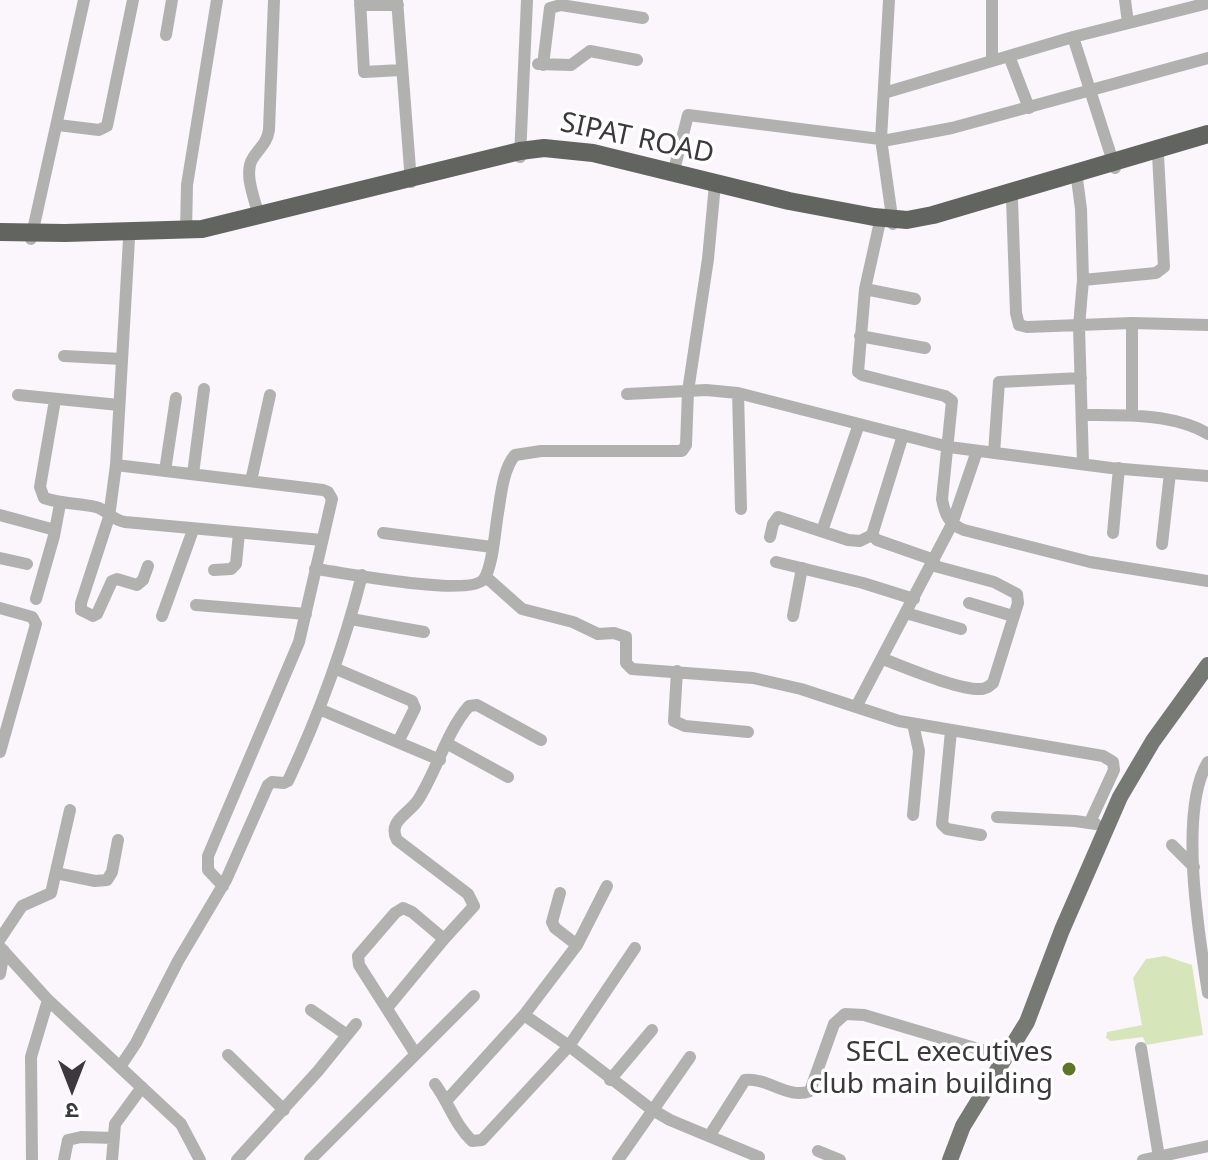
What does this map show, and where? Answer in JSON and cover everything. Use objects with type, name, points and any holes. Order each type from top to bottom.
[{"type":"highway","name":"SIPAT ROAD","points":[[889,224],[933,215],[1114,164],[1208,134]]},
{"type":"highway","name":"SIPAT ROAD","points":[[0,239],[186,231],[544,148],[593,153],[673,174],[753,202],[889,224],[930,223],[1077,179],[1114,164],[1208,143]]},
{"type":"highway","name":"SIPAT ROAD","points":[[520,155],[578,158],[715,188]]},
{"type":"highway","name":"SIPAT ROAD","points":[[0,232],[31,236],[178,238],[254,225],[410,181]]},
{"type":"main road","points":[[950,1160],[963,1126],[1027,1022],[1098,825],[1208,665]]},
{"type":"street","points":[[31,236],[84,0]]},
{"type":"street","points":[[58,125],[99,130],[107,126],[133,0]]},
{"type":"street","points":[[166,35],[172,0]]},
{"type":"street","points":[[186,231],[187,185],[217,0]]},
{"type":"street","points":[[259,216],[250,168],[252,159],[267,142],[269,130],[274,0]]},
{"type":"street","points":[[520,155],[527,0]]},
{"type":"street","points":[[889,0],[881,139],[889,224],[865,289],[857,363],[859,373],[945,396],[952,401],[942,499],[945,513],[952,524],[964,530],[1090,562],[1208,581]]},
{"type":"street","points":[[992,0],[992,61]]},
{"type":"street","points":[[1125,0],[1128,23]]},
{"type":"street","points":[[401,70],[364,72],[360,2],[398,2],[410,181]]},
{"type":"street","points":[[884,93],[1073,37],[1208,3]]},
{"type":"street","points":[[543,65],[548,16],[550,8],[554,6],[643,18]]},
{"type":"street","points":[[1073,37],[1114,164]]},
{"type":"street","points":[[524,63],[571,65],[590,51],[637,60]]},
{"type":"street","points":[[1009,56],[1029,108]]},
{"type":"street","points":[[673,174],[688,115],[881,139],[952,128],[1208,58]]},
{"type":"street","points":[[1083,280],[1156,273],[1164,267],[1158,155]]},
{"type":"street","points":[[1077,179],[1083,280],[1079,326],[1083,464]]},
{"type":"street","points":[[315,569],[460,587],[476,586],[486,577],[502,490],[509,464],[515,455],[541,451],[682,451],[686,445],[688,391],[708,259],[715,188]]},
{"type":"street","points":[[1012,199],[1017,321],[1027,327],[1132,323],[1208,325]]},
{"type":"street","points":[[129,239],[116,465],[109,517],[81,610],[93,616],[97,614],[114,579],[137,585],[143,580],[148,566]]},
{"type":"street","points":[[865,289],[915,299]]},
{"type":"street","points":[[1132,323],[1132,415]]},
{"type":"street","points":[[860,336],[925,348]]},
{"type":"street","points":[[64,356],[122,359]]},
{"type":"street","points":[[994,453],[999,382],[1081,378]]},
{"type":"street","points":[[193,474],[204,389]]},
{"type":"street","points":[[627,394],[706,390],[738,393],[949,447],[1208,476]]},
{"type":"street","points":[[738,393],[741,509]]},
{"type":"street","points":[[18,395],[119,405]]},
{"type":"street","points":[[251,481],[270,395]]},
{"type":"street","points":[[165,471],[176,398]]},
{"type":"street","points":[[55,400],[40,492],[44,498],[60,504],[96,507],[109,517],[125,522],[322,540]]},
{"type":"street","points":[[1082,415],[1132,415],[1194,425],[1208,434]]},
{"type":"street","points":[[822,531],[859,424]]},
{"type":"street","points":[[872,535],[903,435]]},
{"type":"street","points":[[856,707],[952,524],[977,451]]},
{"type":"street","points":[[116,465],[328,492],[331,503],[299,642],[208,856],[208,870],[223,886]]},
{"type":"street","points":[[1113,533],[1119,468]]},
{"type":"street","points":[[1162,544],[1170,473]]},
{"type":"street","points":[[36,599],[60,504]]},
{"type":"street","points":[[0,515],[55,530]]},
{"type":"street","points":[[770,537],[778,517],[855,541],[872,535]]},
{"type":"street","points":[[162,616],[193,530]]},
{"type":"street","points":[[214,570],[231,569],[236,564],[239,533]]},
{"type":"street","points":[[383,533],[492,547]]},
{"type":"street","points":[[872,535],[877,540],[932,562],[994,582],[1014,591],[1019,600],[995,676],[987,688],[944,681],[883,659]]},
{"type":"street","points":[[1,561],[27,564]]},
{"type":"street","points":[[776,562],[914,599]]},
{"type":"street","points":[[793,616],[802,568]]},
{"type":"street","points":[[120,1067],[223,886],[269,783],[288,781],[334,668],[362,575]]},
{"type":"street","points":[[486,577],[522,609],[573,622],[598,634],[614,633],[626,637],[626,663],[632,669],[753,678],[913,724],[1109,759],[1114,770],[1098,825],[997,817]]},
{"type":"street","points":[[969,603],[1013,616]]},
{"type":"street","points":[[196,605],[306,614]]},
{"type":"street","points":[[0,608],[32,617],[36,621],[0,752]]},
{"type":"street","points":[[906,613],[961,629]]},
{"type":"street","points":[[351,619],[424,632]]},
{"type":"street","points":[[334,668],[412,701],[415,708],[398,742]]},
{"type":"street","points":[[677,671],[674,721],[748,732]]},
{"type":"street","points":[[0,690],[15,695]]},
{"type":"street","points":[[387,1008],[474,906],[472,898],[397,840],[394,834],[397,822],[418,800],[464,711],[472,705],[541,740]]},
{"type":"street","points":[[319,709],[440,760]]},
{"type":"street","points":[[913,724],[919,751],[913,815]]},
{"type":"street","points":[[951,731],[942,824],[947,829],[981,835]]},
{"type":"street","points":[[448,744],[508,777]]},
{"type":"street","points":[[1208,762],[1199,776],[1196,792],[1194,867],[1195,911],[1208,993]]},
{"type":"street","points":[[239,784],[263,795]]},
{"type":"street","points":[[0,974],[1,946],[22,906],[51,893],[70,810]]},
{"type":"street","points":[[56,873],[95,881],[107,880],[112,872],[118,840]]},
{"type":"street","points":[[1172,845],[1194,867]]},
{"type":"street","points":[[447,1100],[524,1015],[577,945],[607,886]]},
{"type":"street","points":[[560,893],[552,922],[577,945]]},
{"type":"street","points":[[415,1053],[359,965],[358,956],[395,913],[403,908],[444,939]]},
{"type":"street","points":[[1,946],[48,1000],[181,1124],[200,1160]]},
{"type":"street","points":[[435,1084],[447,1100],[459,1129],[479,1143],[569,1046],[635,948]]},
{"type":"street","points":[[310,1160],[474,996]]},
{"type":"street","points":[[32,1160],[31,1057],[48,1000]]},
{"type":"street","points":[[311,1010],[347,1035]]},
{"type":"street","points":[[710,1135],[745,1080],[753,1079],[797,1094],[810,1091],[834,1024],[845,1014],[864,1015],[1005,1057]]},
{"type":"street","points":[[524,1015],[651,1109],[759,1157]]},
{"type":"street","points":[[237,1160],[284,1110],[356,1024]]},
{"type":"street","points":[[610,1080],[652,1030]]},
{"type":"street","points":[[1141,1048],[1167,1157]]},
{"type":"street","points":[[228,1055],[284,1110]]},
{"type":"street","points":[[618,1160],[690,1057]]},
{"type":"street","points":[[112,1160],[119,1117],[142,1087]]},
{"type":"street","points":[[64,1160],[68,1140],[81,1137],[114,1138]]},
{"type":"street","points":[[1143,1160],[1208,1146]]},
{"type":"street","points":[[818,1151],[840,1160]]},
{"type":"green space","points":[[1165,956],[1192,965],[1203,1035],[1146,1045],[1143,1037],[1111,1041],[1106,1038],[1107,1032],[1142,1025],[1133,978],[1146,959]]},
{"type":"place","name":"SECL executives club main building","points":[[1069,1069]]}]
